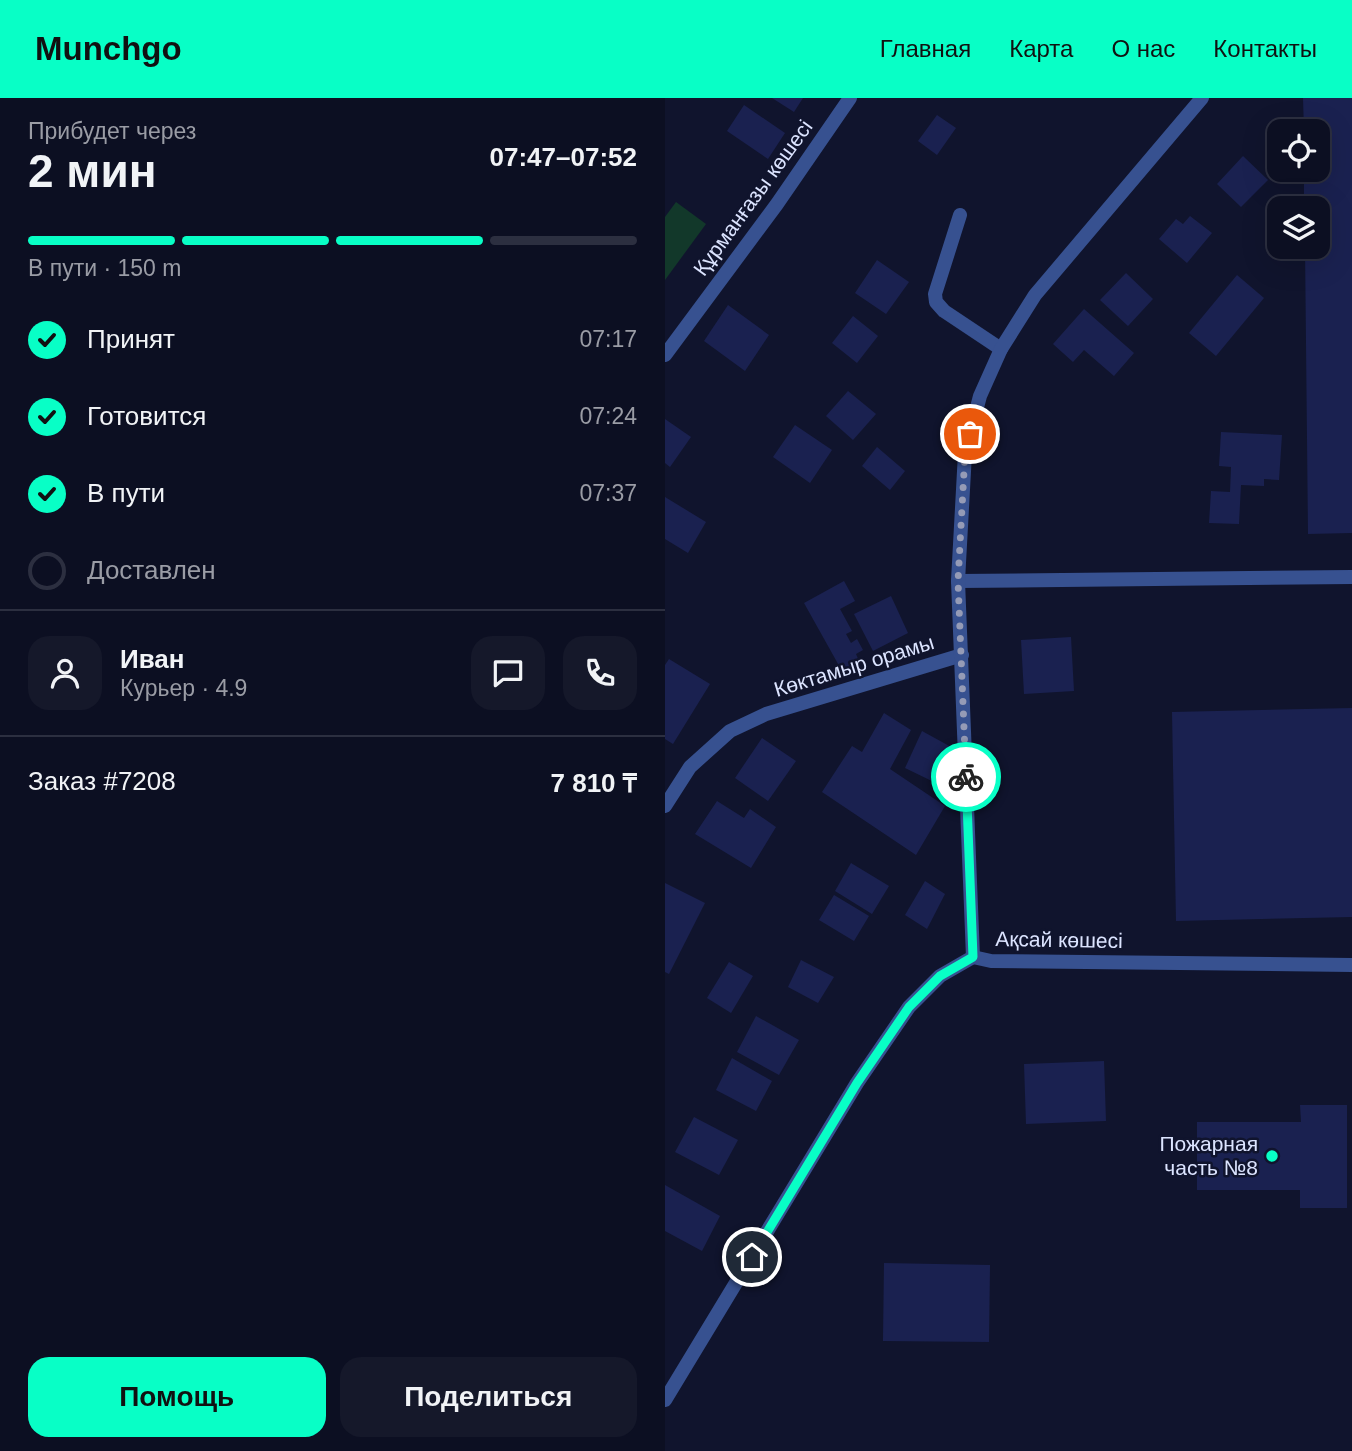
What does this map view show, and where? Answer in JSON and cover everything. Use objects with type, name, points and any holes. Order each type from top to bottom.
[{"type":"street","name":"Құрманғазы көшесі","points":[[665,355],[777,204],[850,98]]},
{"type":"street","name":"Көктамыр орамы","points":[[665,806],[690,767],[730,731],[766,713],[962,655],[958,581],[965,453],[981,396],[1001,349],[1035,295],[1202,98]]},
{"type":"street","points":[[960,215],[935,294],[936,302],[944,311],[1001,349]]},
{"type":"street","points":[[958,581],[1352,577]]},
{"type":"street","points":[[962,655],[973,957]]},
{"type":"street","name":"Ақсай көшесі","points":[[665,1400],[857,1083],[909,1007],[940,976],[973,957],[991,961],[1352,965]]},
{"type":"green space","points":[[676,202],[706,224],[665,280],[665,217]]},
{"type":"building","points":[[772,98],[803,98],[794,112]]},
{"type":"building","points":[[1303,98],[1352,98],[1352,533],[1308,534],[1305,259],[1330,259],[1330,196],[1304,196],[1304,182],[1330,182],[1330,119],[1304,119]]},
{"type":"building","points":[[744,105],[785,133],[768,159],[727,131]]},
{"type":"building","points":[[937,115],[956,128],[937,155],[918,141]]},
{"type":"building","points":[[1243,156],[1267,179],[1241,207],[1217,184]]},
{"type":"building","points":[[1190,216],[1212,233],[1187,263],[1159,239],[1176,219],[1183,224]]},
{"type":"building","points":[[877,260],[909,282],[886,314],[855,293]]},
{"type":"building","points":[[1126,273],[1153,299],[1128,326],[1100,300]]},
{"type":"building","points":[[1237,275],[1264,298],[1216,356],[1189,333]]},
{"type":"building","points":[[728,305],[769,335],[745,371],[704,341]]},
{"type":"building","points":[[1084,309],[1134,353],[1114,376],[1084,350],[1073,362],[1053,344]]},
{"type":"building","points":[[853,316],[878,336],[857,363],[832,343]]},
{"type":"building","points":[[848,391],[876,414],[853,440],[826,416]]},
{"type":"building","points":[[665,419],[691,437],[670,467],[665,463]]},
{"type":"building","points":[[795,425],[832,450],[810,483],[773,457]]},
{"type":"building","points":[[1221,432],[1282,435],[1279,480],[1264,479],[1264,486],[1241,485],[1239,524],[1209,523],[1211,491],[1230,492],[1231,467],[1219,466]]},
{"type":"building","points":[[877,447],[905,471],[890,490],[862,466]]},
{"type":"building","points":[[665,497],[706,522],[688,553],[665,539]]},
{"type":"building","points":[[844,581],[855,601],[840,609],[852,631],[846,634],[851,643],[857,639],[863,650],[856,654],[859,661],[842,671],[804,603]]},
{"type":"building","points":[[891,596],[908,633],[873,651],[854,614]]},
{"type":"building","points":[[1071,637],[1074,691],[1024,694],[1021,640]]},
{"type":"building","points":[[669,659],[710,684],[673,744],[665,739],[665,665]]},
{"type":"building","points":[[1352,708],[1352,917],[1176,921],[1172,712]]},
{"type":"building","points":[[884,713],[911,730],[890,769],[945,806],[916,855],[822,792],[852,746],[862,752]]},
{"type":"building","points":[[922,731],[953,748],[938,784],[905,768]]},
{"type":"building","points":[[762,738],[796,761],[768,801],[735,778]]},
{"type":"building","points":[[717,801],[744,818],[750,809],[776,827],[751,868],[695,834]]},
{"type":"building","points":[[851,863],[889,886],[872,914],[835,891]]},
{"type":"building","points":[[925,881],[945,894],[927,929],[905,915]]},
{"type":"building","points":[[665,883],[705,903],[669,974],[665,972]]},
{"type":"building","points":[[834,895],[869,916],[854,941],[819,920]]},
{"type":"building","points":[[801,960],[834,977],[818,1003],[788,987]]},
{"type":"building","points":[[729,962],[753,976],[731,1013],[707,998]]},
{"type":"building","points":[[756,1016],[799,1040],[779,1075],[737,1052]]},
{"type":"building","points":[[732,1058],[772,1081],[756,1111],[716,1090]]},
{"type":"building","points":[[1104,1061],[1106,1121],[1026,1124],[1024,1064]]},
{"type":"building","name":"Пожарная часть №8","points":[[1300,1105],[1347,1105],[1347,1208],[1300,1208],[1300,1190],[1197,1190],[1197,1122],[1301,1122]]},
{"type":"building","points":[[694,1117],[738,1140],[719,1175],[675,1152]]},
{"type":"building","points":[[665,1185],[720,1216],[702,1251],[665,1231]]},
{"type":"building","points":[[884,1263],[990,1265],[989,1342],[883,1341]]},
{"type":"way so far","points":[[966,777],[958,581],[965,453],[970,434]]},
{"type":"place","name":"Пожарная часть №8","points":[[1272,1156]]},
{"type":"route","points":[[752,1257],[857,1083],[909,1007],[940,976],[973,957],[966,777]]}]
